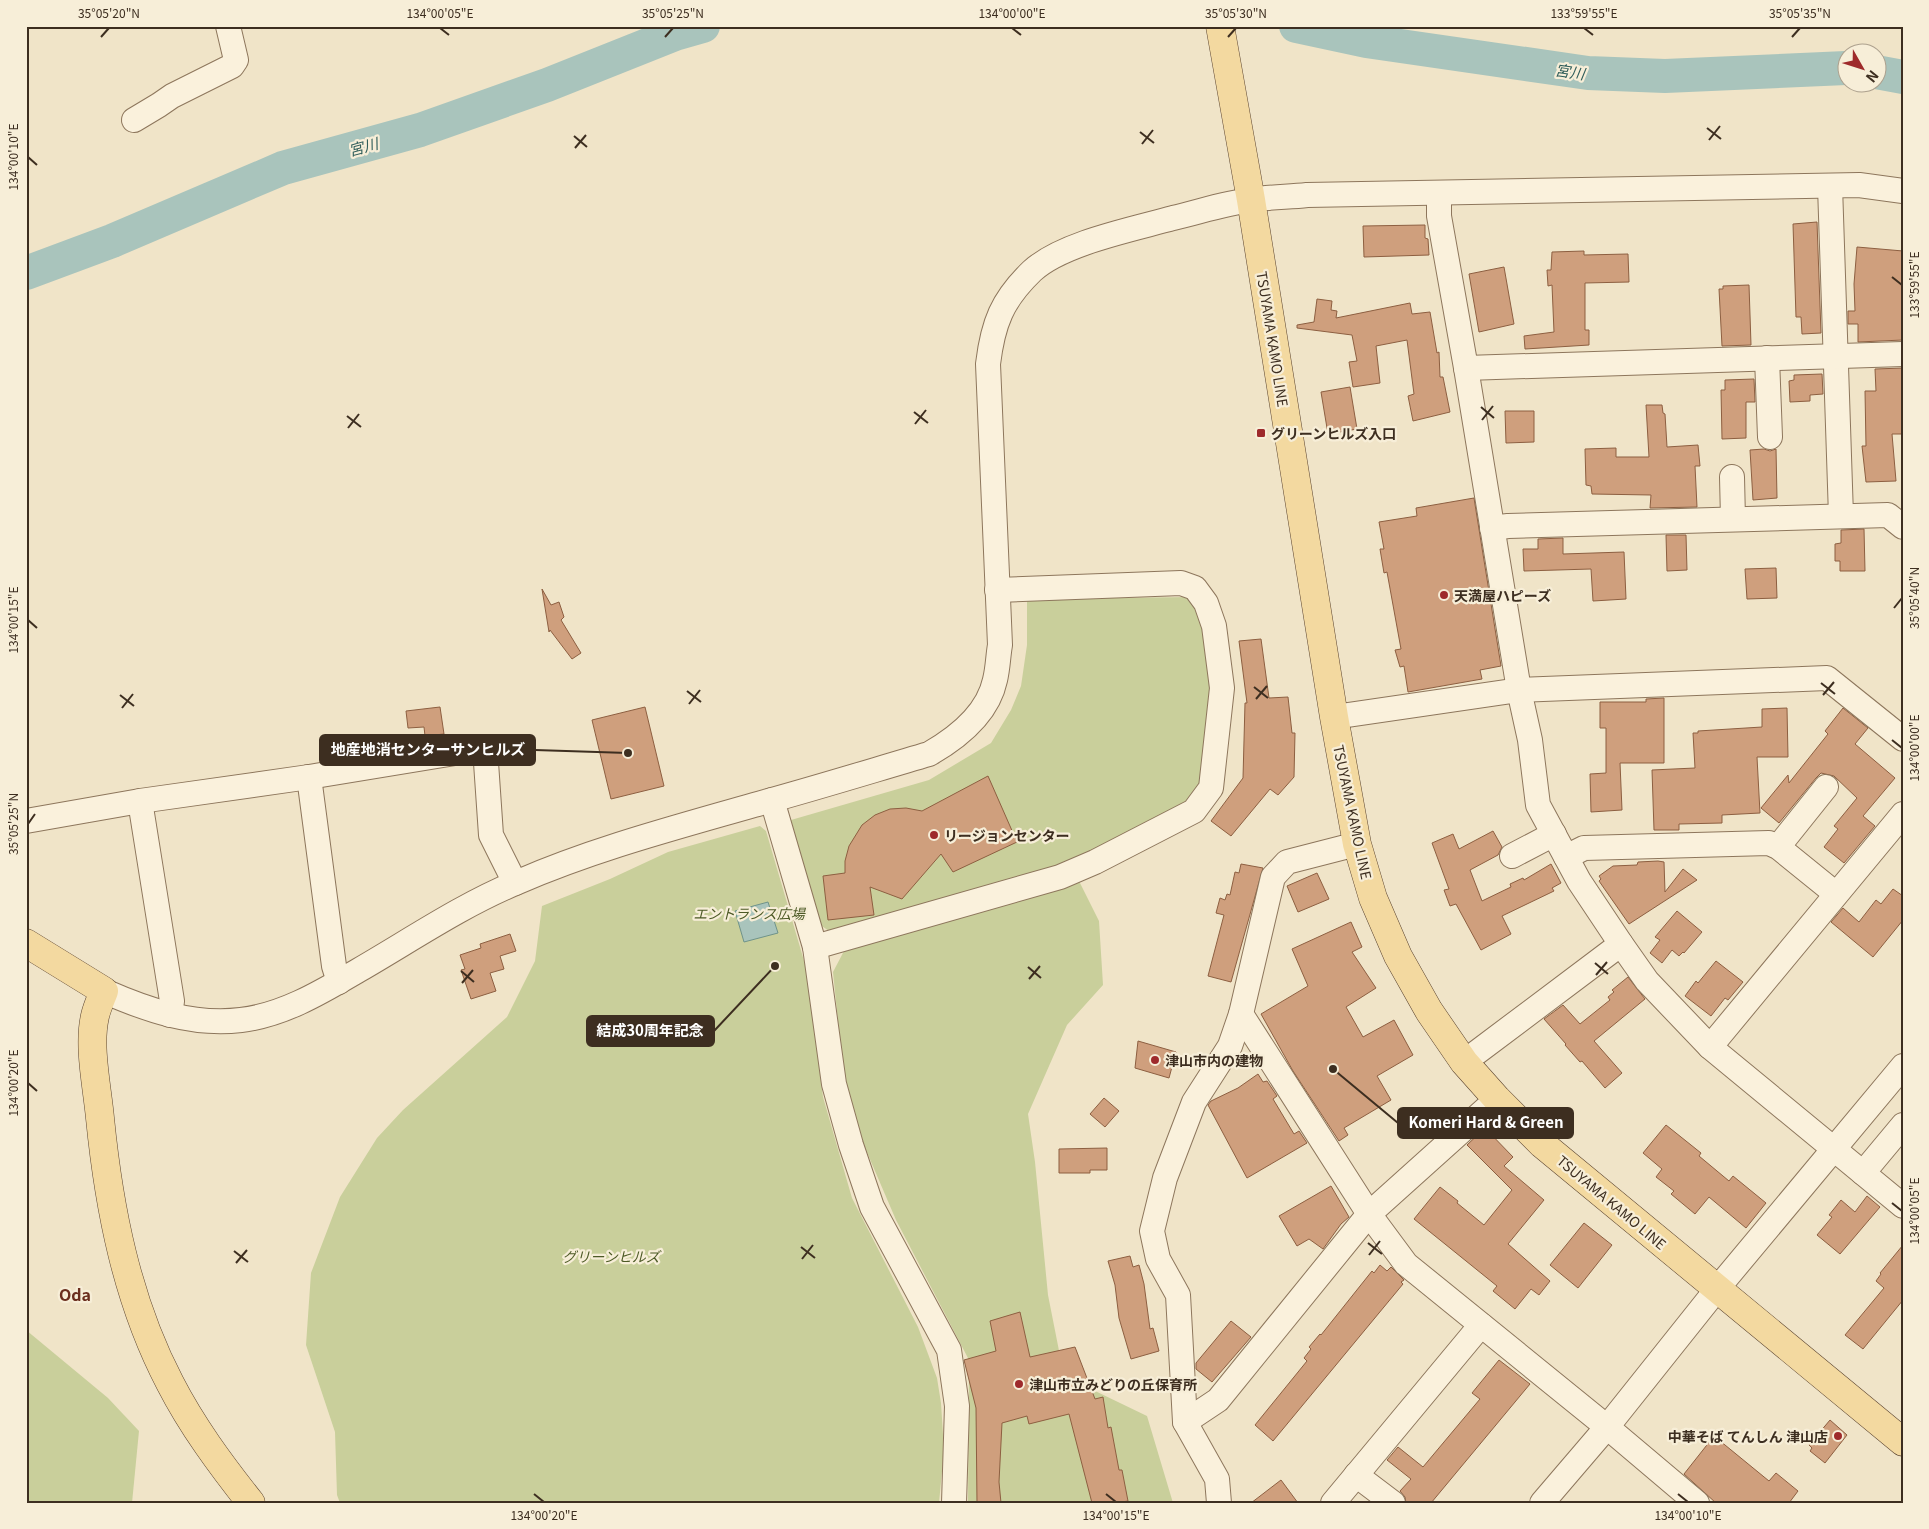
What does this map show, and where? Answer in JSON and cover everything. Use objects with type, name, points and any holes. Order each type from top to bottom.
[{"type":"main road","name":"TSUYAMA KAMO LINE","points":[[1220,26],[1251,200],[1334,717],[1357,844],[1373,898],[1398,956],[1429,1011],[1464,1062],[1497,1099],[1542,1144],[1903,1442]]},
{"type":"main road","points":[[26,943],[104,991],[95,1016],[93,1050],[106,1174],[126,1270],[145,1329],[170,1384],[219,1462],[251,1503]]},
{"type":"street","points":[[134,120],[160,106],[172,96],[232,66],[236,60],[228,26]]},
{"type":"street","points":[[104,991],[170,1015],[204,1022],[242,1020],[271,1014],[307,999],[339,982],[486,897],[561,864],[642,836],[929,754],[952,740],[970,724],[984,704],[995,682],[1000,645],[988,364],[991,339],[999,313],[1014,290],[1034,269],[1061,253],[1110,235],[1251,200],[1307,195],[1859,185],[1903,192]]},
{"type":"street","points":[[1830,186],[1840,516]]},
{"type":"street","points":[[1439,194],[1439,216],[1466,368],[1518,690],[1530,740],[1538,805],[1579,880],[1647,980],[1710,1047],[1903,1206]]},
{"type":"street","points":[[1466,368],[1903,354]]},
{"type":"street","points":[[1767,358],[1770,437]]},
{"type":"street","points":[[1732,477],[1732,519]]},
{"type":"street","points":[[1492,528],[1518,525],[1888,515],[1903,527]]},
{"type":"street","points":[[815,947],[1060,877],[1095,862],[1194,811],[1211,788],[1222,688],[1214,626],[1206,603],[1195,588],[1181,583],[997,590]]},
{"type":"street","points":[[1334,717],[1518,690],[1827,678],[1903,739]]},
{"type":"street","points":[[26,821],[140,801],[309,777],[485,748],[491,835],[515,883]]},
{"type":"street","points":[[309,777],[334,966],[339,982]]},
{"type":"street","points":[[1778,847],[1826,787]]},
{"type":"street","points":[[772,800],[815,947],[834,1084],[851,1145],[872,1207],[949,1350],[957,1406],[954,1503]]},
{"type":"street","points":[[140,801],[172,1002],[170,1015]]},
{"type":"street","points":[[1710,1047],[1903,814]]},
{"type":"street","points":[[1512,856],[1554,834]]},
{"type":"street","points":[[1566,857],[1584,848],[1769,843],[1778,847],[1836,894]]},
{"type":"street","points":[[1219,1503],[1217,1480],[1185,1422],[1178,1295],[1158,1259],[1152,1231],[1165,1178],[1194,1102],[1230,1046],[1241,1014],[1273,877],[1287,862],[1357,844]]},
{"type":"street","points":[[1464,1062],[1621,944]]},
{"type":"street","points":[[1241,1014],[1368,1214],[1406,1264],[1607,1427],[1697,1503]]},
{"type":"street","points":[[1542,1503],[1607,1427],[1718,1289],[1903,1066]]},
{"type":"street","points":[[1185,1422],[1218,1400],[1368,1214],[1497,1099]]},
{"type":"street","points":[[1863,1173],[1903,1124]]},
{"type":"street","points":[[1333,1503],[1481,1325]]},
{"type":"street","points":[[1356,1475],[1393,1503]]},
{"type":"green space","points":[[1192,597],[1202,628],[1210,683],[1201,783],[1190,799],[1089,859],[836,936],[819,924],[791,820],[929,780],[991,743],[1011,710],[1021,686],[1027,645],[1027,599]]},
{"type":"green space","name":"グリーンヒルズ","points":[[760,826],[766,831],[807,971],[823,1097],[852,1198],[918,1327],[937,1378],[941,1403],[944,1450],[939,1503],[340,1503],[337,1495],[335,1432],[306,1345],[311,1273],[340,1197],[377,1138],[403,1110],[507,1017],[535,961],[542,906],[610,879],[668,852]]},
{"type":"green space","points":[[1079,881],[1099,921],[1103,985],[1067,1025],[1028,1114],[1035,1162],[1048,1295],[1064,1376],[1147,1416],[1173,1503],[968,1503],[969,1360],[896,1220],[863,1143],[843,1071],[833,972],[844,951]]},
{"type":"green space","points":[[26,1330],[108,1398],[139,1431],[132,1503],[26,1503]]},
{"type":"water","points":[[768,902],[778,933],[744,942],[735,911]]},
{"type":"building","points":[[1817,222],[1821,333],[1802,334],[1801,317],[1796,317],[1793,224]]},
{"type":"building","points":[[1425,225],[1425,238],[1428,239],[1429,255],[1364,257],[1363,226]]},
{"type":"building","points":[[1857,247],[1903,251],[1903,340],[1858,342],[1858,324],[1848,324],[1848,311],[1855,311],[1854,284]]},
{"type":"building","points":[[1584,251],[1584,255],[1628,254],[1629,282],[1585,283],[1585,330],[1589,330],[1589,345],[1525,349],[1524,336],[1554,332],[1552,285],[1548,286],[1547,270],[1551,270],[1552,252]]},
{"type":"building","points":[[1504,267],[1514,324],[1479,332],[1469,274]]},
{"type":"building","points":[[1749,285],[1751,345],[1722,346],[1719,289],[1723,289],[1723,286]]},
{"type":"building","points":[[1317,299],[1332,301],[1331,310],[1337,311],[1336,318],[1410,303],[1412,314],[1430,312],[1437,353],[1439,352],[1440,377],[1443,377],[1450,412],[1413,421],[1408,396],[1414,394],[1407,340],[1376,346],[1380,383],[1353,387],[1349,362],[1357,361],[1352,335],[1297,328],[1297,325],[1314,322]]},
{"type":"building","points":[[1903,368],[1903,434],[1892,434],[1896,481],[1866,482],[1862,446],[1866,446],[1865,391],[1876,391],[1875,369]]},
{"type":"building","points":[[1822,374],[1823,394],[1810,395],[1810,401],[1790,402],[1789,381],[1794,380],[1794,375]]},
{"type":"building","points":[[1754,379],[1755,402],[1746,402],[1746,438],[1722,439],[1721,390],[1725,390],[1725,380]]},
{"type":"building","points":[[1350,387],[1357,429],[1328,434],[1321,392]]},
{"type":"building","points":[[1646,405],[1662,405],[1663,413],[1665,414],[1667,447],[1698,445],[1700,466],[1695,466],[1697,507],[1650,508],[1651,495],[1592,494],[1591,486],[1586,485],[1585,449],[1616,448],[1616,457],[1649,457]]},
{"type":"building","points":[[1505,411],[1534,411],[1534,442],[1506,443]]},
{"type":"building","points":[[1764,449],[1770,451],[1776,449],[1777,498],[1753,500],[1750,450]]},
{"type":"building","points":[[1474,498],[1501,666],[1480,670],[1482,679],[1408,692],[1404,666],[1400,667],[1395,650],[1401,649],[1387,572],[1384,573],[1380,549],[1384,549],[1379,522],[1417,516],[1416,508]]},
{"type":"building","points":[[1864,529],[1865,571],[1840,571],[1840,561],[1835,561],[1835,544],[1841,543],[1841,530]]},
{"type":"building","points":[[1666,535],[1686,535],[1687,570],[1667,571]]},
{"type":"building","points":[[1563,538],[1563,554],[1624,552],[1626,599],[1593,601],[1591,569],[1524,571],[1523,549],[1538,549],[1538,539]]},
{"type":"building","points":[[1776,568],[1777,598],[1747,599],[1745,569]]},
{"type":"building","points":[[542,589],[551,605],[559,602],[564,617],[561,620],[581,653],[572,659],[550,630],[549,632]]},
{"type":"building","points":[[1261,639],[1269,698],[1288,697],[1292,733],[1295,733],[1294,777],[1278,795],[1270,789],[1231,836],[1211,821],[1243,778],[1245,703],[1247,703],[1239,641]]},
{"type":"building","points":[[1664,698],[1664,763],[1620,763],[1622,810],[1591,812],[1590,774],[1606,773],[1606,728],[1600,728],[1600,702],[1646,702],[1646,699]]},
{"type":"building","points":[[440,707],[444,734],[425,736],[424,727],[408,728],[406,711]]},
{"type":"building","points":[[645,707],[664,786],[611,799],[592,720]]},
{"type":"building","points":[[1787,708],[1788,757],[1757,757],[1760,813],[1722,815],[1722,823],[1679,824],[1679,830],[1654,830],[1652,770],[1695,768],[1693,733],[1698,733],[1698,731],[1762,727],[1762,709]]},
{"type":"building","points":[[1843,708],[1868,728],[1855,744],[1895,778],[1863,816],[1875,826],[1844,863],[1824,847],[1838,829],[1834,826],[1857,798],[1834,776],[1821,773],[1779,823],[1761,808],[1788,775],[1789,783],[1828,734],[1825,731]]},
{"type":"building","name":"リージョンセンター","points":[[988,776],[1017,842],[953,872],[941,854],[902,899],[870,887],[874,915],[828,920],[823,876],[845,873],[845,861],[849,846],[862,825],[875,815],[890,809],[906,808],[922,811]]},
{"type":"building","points":[[1493,831],[1502,847],[1498,855],[1470,870],[1482,901],[1511,887],[1510,884],[1523,878],[1524,880],[1551,864],[1561,883],[1552,888],[1554,891],[1502,916],[1511,934],[1481,950],[1456,904],[1450,906],[1444,890],[1449,889],[1432,843],[1453,834],[1459,849]]},
{"type":"building","points":[[1638,862],[1664,862],[1665,892],[1683,869],[1697,880],[1629,924],[1599,881],[1601,879],[1599,876],[1613,866],[1637,865]]},
{"type":"building","points":[[1241,864],[1263,868],[1231,982],[1208,976],[1224,915],[1216,913],[1220,898],[1225,900],[1227,894],[1230,895],[1235,872],[1239,873]]},
{"type":"building","points":[[1317,873],[1329,899],[1298,912],[1287,886]]},
{"type":"building","points":[[1893,889],[1903,896],[1903,920],[1873,957],[1831,922],[1843,908],[1859,922],[1876,900],[1881,904]]},
{"type":"building","points":[[1677,911],[1702,932],[1684,953],[1679,956],[1672,950],[1662,963],[1650,953],[1660,940],[1655,937]]},
{"type":"building","points":[[1351,922],[1362,947],[1352,952],[1376,988],[1346,1007],[1363,1037],[1394,1020],[1413,1055],[1377,1076],[1391,1100],[1344,1128],[1348,1135],[1339,1141],[1293,1071],[1261,1014],[1308,986],[1292,949]]},
{"type":"building","points":[[510,934],[516,951],[500,956],[504,969],[490,973],[496,991],[471,999],[461,970],[465,969],[460,955],[481,948],[480,944]]},
{"type":"building","points":[[1716,961],[1743,982],[1728,1000],[1725,998],[1711,1016],[1685,996],[1696,981],[1698,983]]},
{"type":"building","points":[[1628,977],[1645,999],[1594,1041],[1622,1073],[1605,1088],[1582,1061],[1580,1062],[1544,1019],[1563,1005],[1580,1024],[1610,1000],[1608,997],[1614,992],[1612,990]]},
{"type":"building","name":"津山市内の建物","points":[[1138,1041],[1176,1052],[1169,1078],[1135,1068]]},
{"type":"building","points":[[1258,1074],[1263,1082],[1267,1081],[1277,1096],[1273,1099],[1294,1134],[1299,1131],[1307,1143],[1247,1178],[1208,1105],[1211,1101],[1238,1088]]},
{"type":"building","points":[[1104,1098],[1119,1111],[1105,1127],[1090,1114]]},
{"type":"building","points":[[1666,1125],[1701,1153],[1699,1156],[1729,1181],[1733,1176],[1766,1203],[1746,1228],[1709,1197],[1695,1214],[1671,1194],[1674,1191],[1656,1177],[1662,1169],[1643,1153]]},
{"type":"building","points":[[1485,1128],[1513,1157],[1504,1166],[1544,1200],[1508,1244],[1550,1281],[1539,1295],[1531,1289],[1515,1309],[1493,1291],[1497,1286],[1414,1219],[1440,1187],[1484,1225],[1512,1190],[1467,1145]]},
{"type":"building","points":[[1107,1148],[1107,1170],[1090,1170],[1090,1173],[1059,1173],[1059,1149]]},
{"type":"building","points":[[1331,1186],[1349,1217],[1341,1224],[1323,1249],[1309,1239],[1297,1246],[1279,1216]]},
{"type":"building","points":[[1867,1196],[1880,1207],[1840,1254],[1817,1235],[1832,1217],[1829,1215],[1841,1200],[1855,1212]]},
{"type":"building","points":[[1584,1223],[1612,1245],[1578,1288],[1550,1265]]},
{"type":"building","points":[[1903,1245],[1903,1300],[1863,1349],[1845,1335],[1884,1288],[1876,1281],[1880,1273]]},
{"type":"building","points":[[1130,1256],[1133,1267],[1139,1265],[1144,1284],[1150,1329],[1153,1328],[1159,1351],[1131,1359],[1119,1318],[1115,1285],[1108,1261]]},
{"type":"building","points":[[1380,1265],[1387,1271],[1391,1267],[1404,1280],[1401,1282],[1403,1284],[1273,1441],[1255,1425],[1307,1361],[1304,1358],[1311,1349],[1309,1347],[1321,1335],[1372,1271],[1374,1273]]},
{"type":"building","points":[[1020,1312],[1030,1357],[1075,1347],[1095,1399],[1103,1397],[1108,1428],[1111,1427],[1119,1470],[1122,1470],[1128,1501],[1092,1503],[1069,1414],[1029,1424],[1027,1416],[1002,1423],[999,1482],[1001,1503],[977,1503],[976,1408],[964,1360],[996,1351],[990,1321]]},
{"type":"building","points":[[1231,1321],[1251,1337],[1212,1382],[1196,1369],[1196,1363]]},
{"type":"building","points":[[1499,1360],[1530,1384],[1431,1503],[1406,1503],[1405,1497],[1400,1491],[1411,1479],[1387,1460],[1398,1447],[1423,1467],[1480,1399],[1472,1393]]},
{"type":"building","points":[[1830,1420],[1847,1435],[1825,1463],[1810,1451],[1812,1448],[1809,1445]]},
{"type":"building","points":[[1714,1436],[1769,1481],[1776,1473],[1798,1491],[1789,1503],[1716,1503],[1684,1474]]},
{"type":"building","points":[[1281,1480],[1298,1503],[1251,1503]]},
{"type":"waterway","name":"宮川","points":[[26,273],[112,241],[283,168],[420,130],[547,85],[675,34],[703,26]]},
{"type":"waterway","name":"宮川","points":[[1296,26],[1366,41],[1588,73],[1665,76],[1836,68]]},
{"type":"waterway","points":[[1366,41],[1368,26]]},
{"type":"waterway","name":"宮川","points":[[1886,74],[1903,77]]},
{"type":"place","name":"グリーンヒルズ入口","points":[[1261,433]]},
{"type":"place","name":"天満屋ハピーズ","points":[[1444,595]]},
{"type":"place","name":"地産地消センターサンヒルズ","points":[[628,753]]},
{"type":"place","name":"リージョンセンター","points":[[934,835]]},
{"type":"place","name":"結成30周年記念","points":[[775,966]]},
{"type":"place","name":"津山市内の建物","points":[[1155,1060]]},
{"type":"place","name":"Komeri Hard & Green","points":[[1333,1069]]},
{"type":"place","name":"津山市立みどりの丘保育所","points":[[1019,1384]]},
{"type":"place","name":"中華そば てんしん 津山店","points":[[1838,1436]]},
{"type":"district","name":"Oda","points":[[75,1294]]},
{"type":"park label","name":"エントランス広場","points":[[749,913]]}]
